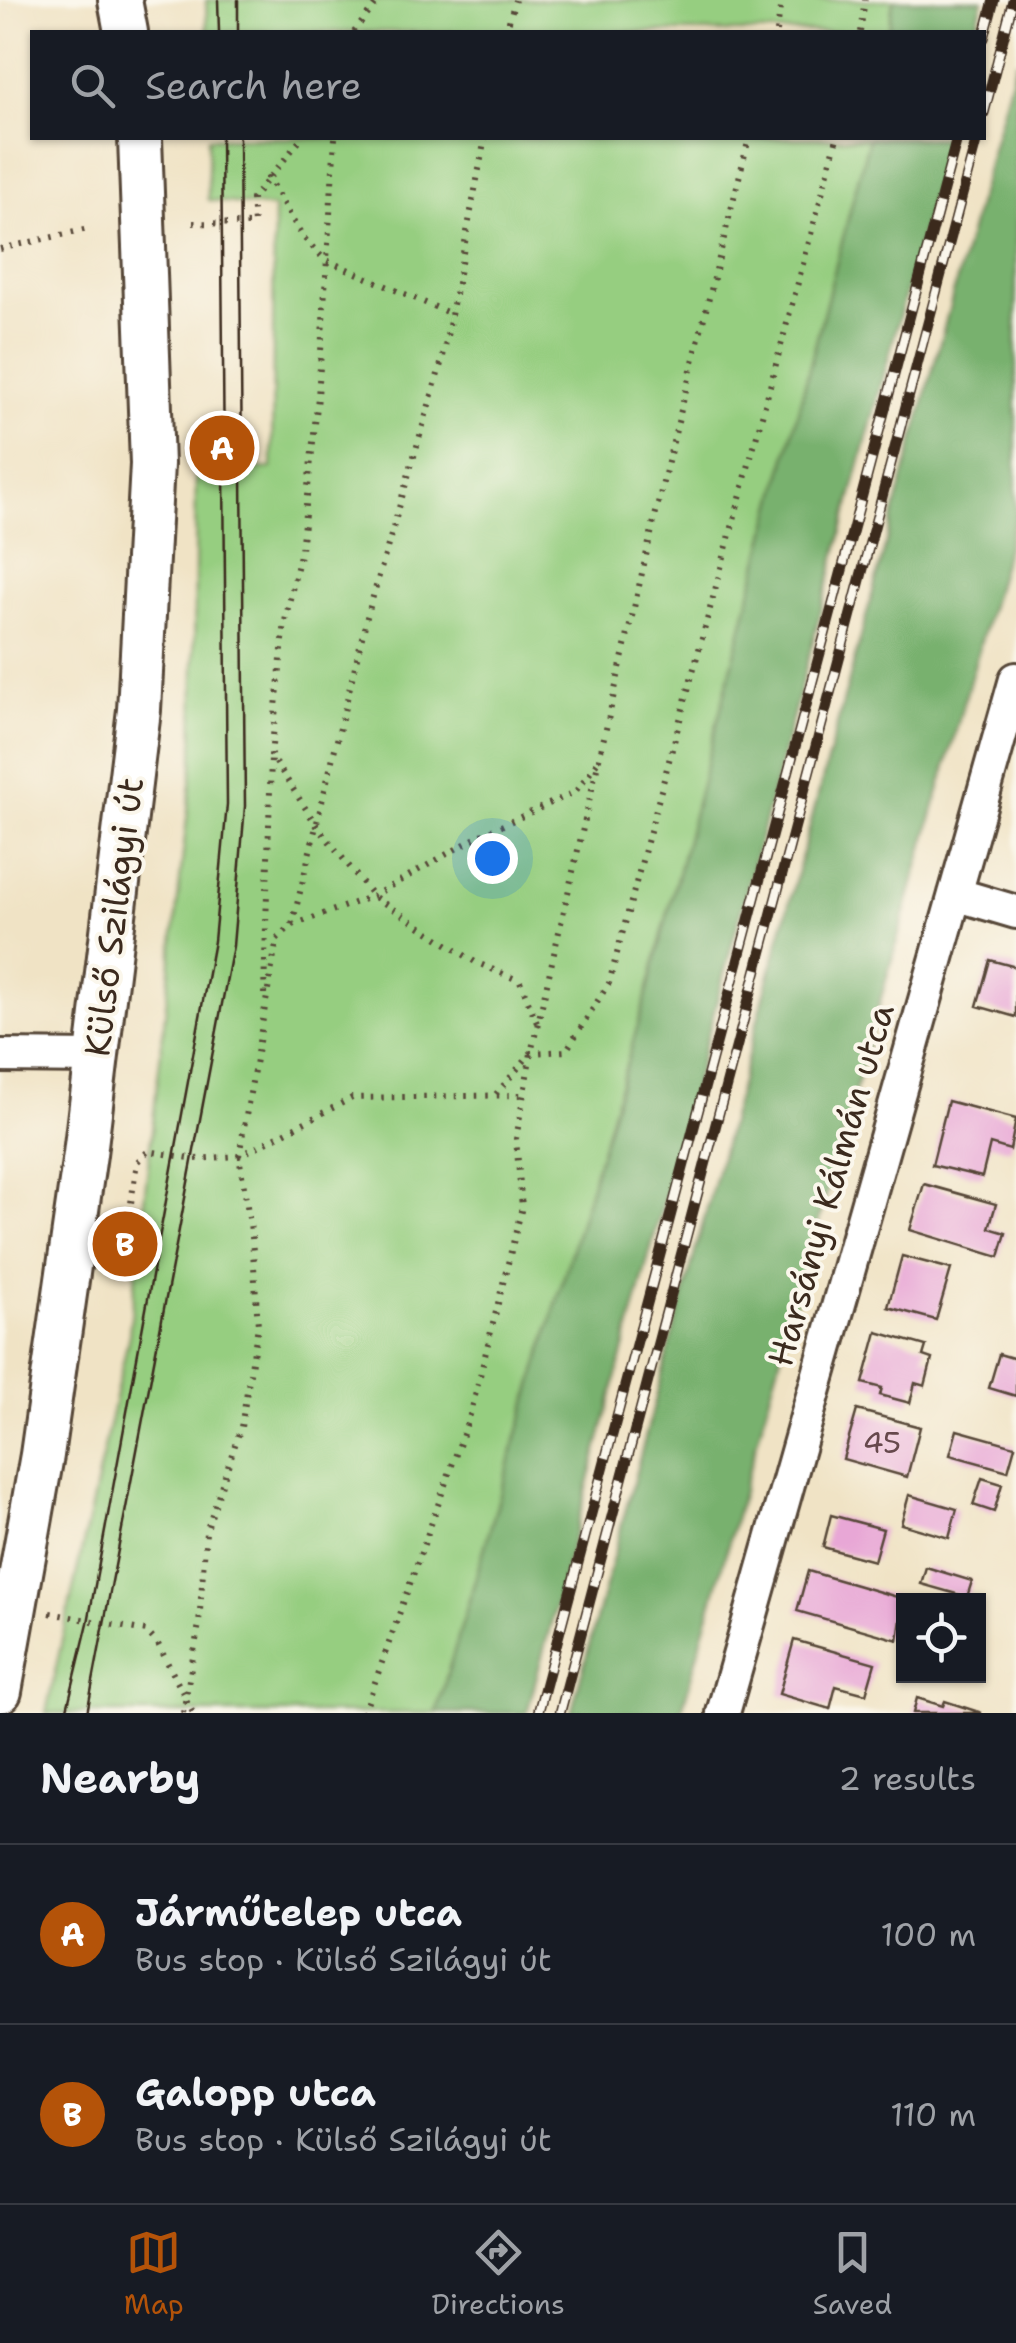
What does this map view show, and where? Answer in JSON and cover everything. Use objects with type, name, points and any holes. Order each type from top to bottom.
[{"type":"street","points":[[120,0],[126,30]]},
{"type":"street","name":"Külső Szilágyi út","points":[[0,1691],[42,1455],[139,710],[152,464],[140,140]]},
{"type":"street","name":"Harsányi Kálmán utca","points":[[722,1713],[1016,679]]},
{"type":"street","points":[[955,894],[1016,912]]},
{"type":"street","points":[[0,1056],[96,1057]]},
{"type":"path","points":[[356,30],[379,0]]},
{"type":"path","points":[[506,30],[514,0]]},
{"type":"path","points":[[777,30],[781,0]]},
{"type":"path","points":[[860,30],[865,0]]},
{"type":"path","points":[[193,223],[254,224],[252,199],[300,140]]},
{"type":"path","points":[[262,1033],[270,905],[272,756],[284,621],[302,550],[312,454],[335,140]]},
{"type":"path","points":[[292,925],[367,616],[443,358],[485,140]]},
{"type":"path","points":[[364,1713],[472,1412],[522,1206],[516,1139],[531,1053],[711,279],[748,140]]},
{"type":"path","points":[[496,1094],[531,1053],[566,1051],[609,982],[837,140]]},
{"type":"path","points":[[267,176],[302,236],[324,259],[451,314]]},
{"type":"path","points":[[0,250],[88,228]]},
{"type":"path","points":[[272,756],[317,826],[373,896],[474,962],[520,981],[538,1024]]},
{"type":"path","points":[[183,1713],[206,1532],[242,1427],[258,1326],[252,1237],[239,1156],[277,939],[292,925],[373,896],[479,836],[575,792],[601,756]]},
{"type":"path","points":[[125,1244],[137,1162],[148,1151],[195,1158],[239,1156],[352,1098],[522,1095]]},
{"type":"path","points":[[15,1604],[88,1623],[146,1630],[158,1644],[193,1713]]},
{"type":"green space","points":[[206,0],[893,0],[889,30],[207,30]]},
{"type":"green space","points":[[893,0],[983,0],[976,30],[889,30]]},
{"type":"green space","points":[[1016,60],[1016,516],[681,1713],[571,1713]]},
{"type":"green space","points":[[208,140],[868,140],[645,1001],[436,1713],[46,1713],[129,1335],[193,765],[196,470],[272,468],[274,208],[208,200]]},
{"type":"green space","points":[[868,140],[946,140],[527,1713],[436,1713],[645,1001]]},
{"type":"building","points":[[990,960],[1016,967],[1016,1017],[977,1006]]},
{"type":"building","points":[[948,1101],[1016,1119],[1010,1150],[990,1144],[982,1177],[932,1165]]},
{"type":"building","points":[[924,1184],[996,1204],[989,1228],[1006,1233],[999,1257],[910,1230]]},
{"type":"building","points":[[902,1256],[951,1269],[936,1320],[888,1307]]},
{"type":"building","points":[[877,1332],[926,1346],[923,1356],[932,1359],[925,1386],[915,1383],[910,1403],[880,1395],[882,1388],[863,1383]]},
{"type":"building","points":[[999,1354],[1016,1359],[1016,1396],[989,1388]]},
{"type":"building","points":[[857,1410],[920,1427],[907,1477],[843,1459]]},
{"type":"building","points":[[957,1430],[1015,1446],[1008,1471],[950,1455]]},
{"type":"building","points":[[982,1478],[1002,1484],[994,1512],[973,1505]]},
{"type":"building","points":[[909,1495],[957,1509],[949,1538],[901,1524]]},
{"type":"building","points":[[831,1515],[883,1529],[874,1561],[823,1547]]},
{"type":"building","points":[[926,1567],[972,1581],[968,1593],[921,1584]]},
{"type":"building","points":[[808,1571],[896,1597],[896,1639],[797,1611]]},
{"type":"building","points":[[794,1640],[875,1663],[866,1694],[836,1686],[830,1709],[779,1694]]},
{"type":"building","points":[[917,1698],[943,1706],[945,1701],[982,1713],[913,1713]]},
{"type":"tram line","points":[[218,0],[219,30]]},
{"type":"tram line","points":[[238,0],[238,30]]},
{"type":"tram line","points":[[66,1713],[88,1623],[214,941],[227,804],[221,140]]},
{"type":"tram line","points":[[87,1713],[233,946],[245,806],[239,140]]},
{"type":"railway","points":[[986,30],[994,0]]},
{"type":"railway","points":[[986,105],[1013,0]]},
{"type":"railway","points":[[538,1713],[956,140]]},
{"type":"railway","points":[[560,1713],[976,140]]},
{"type":"place","name":"Járműtelep utca","points":[[222,448]]},
{"type":"place","name":"Galopp utca","points":[[125,1244]]}]
